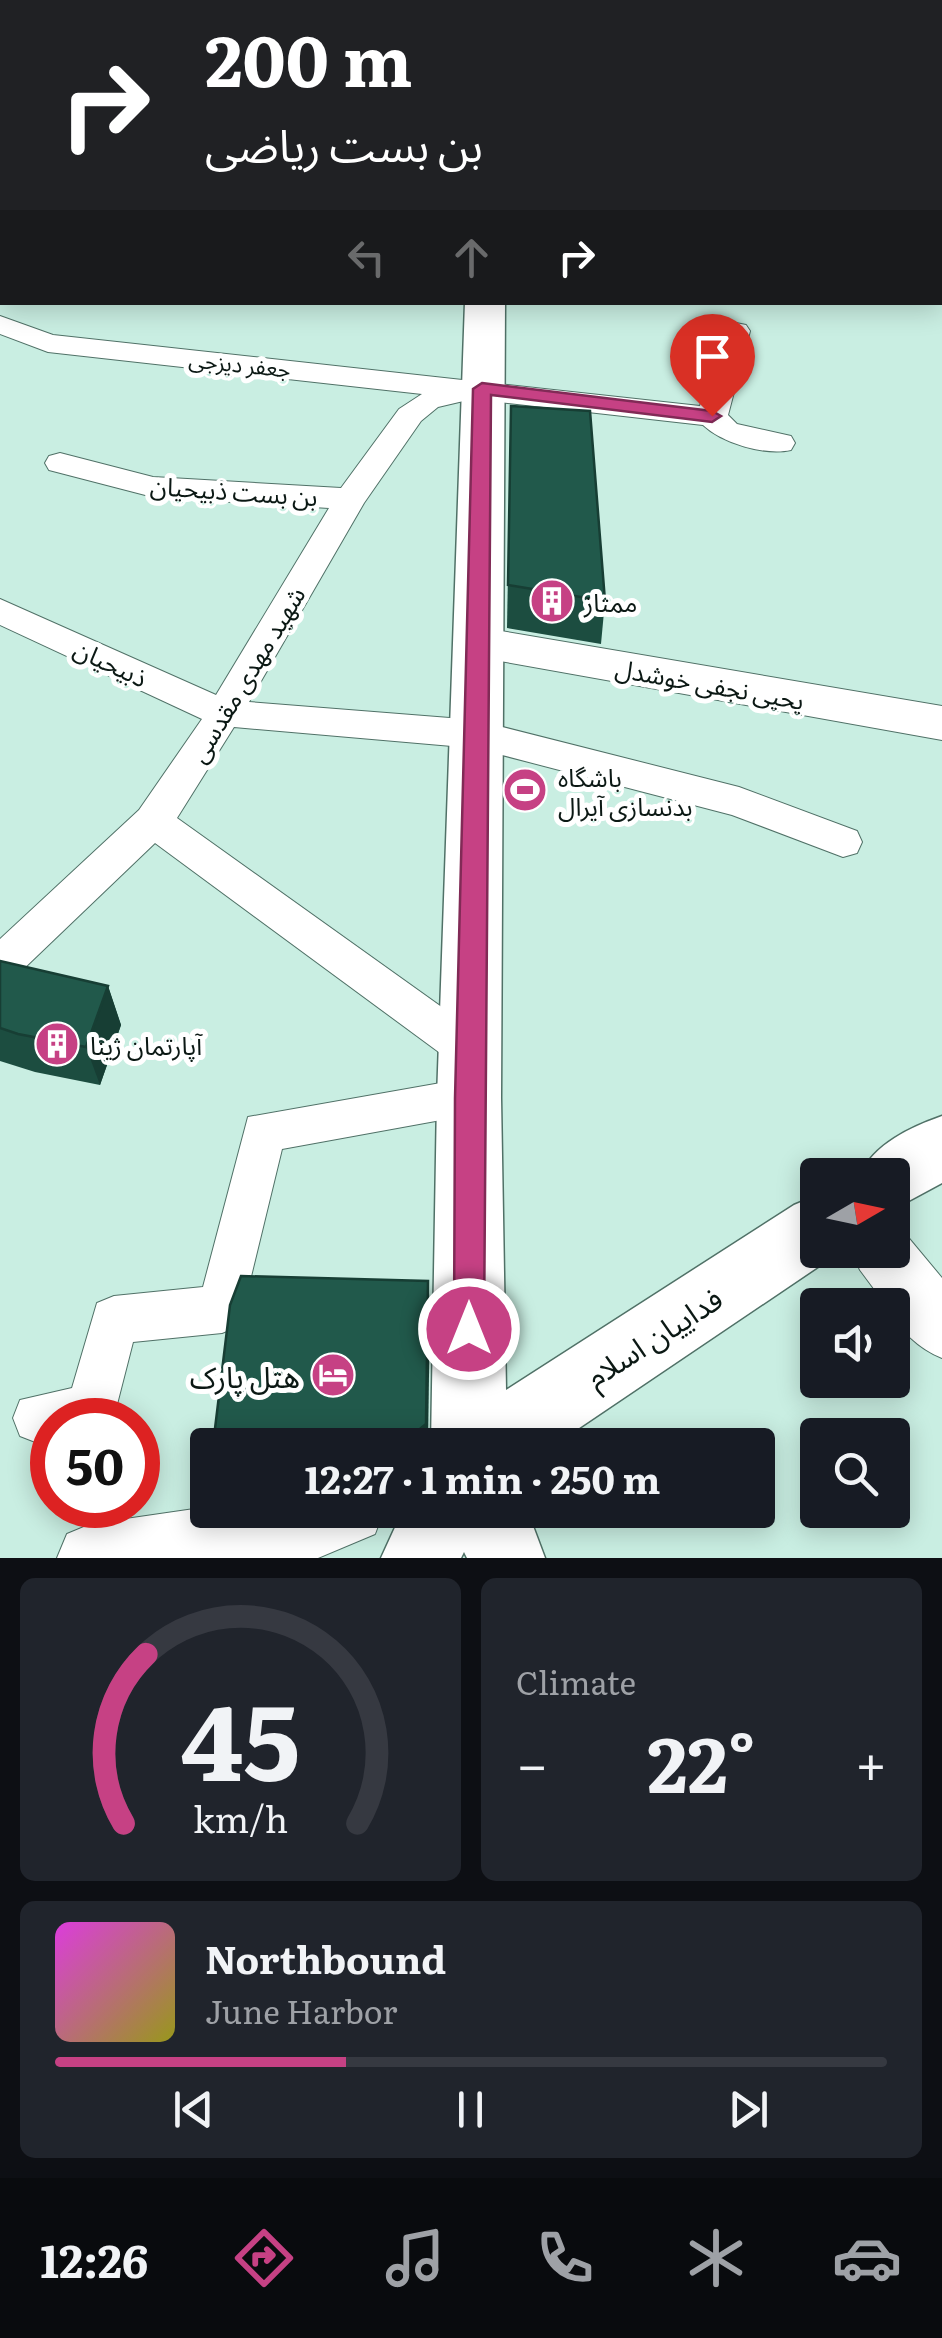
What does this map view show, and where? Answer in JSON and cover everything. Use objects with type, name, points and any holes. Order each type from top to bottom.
[{"type":"main road","points":[[469,1428],[469,1075],[485,305]]},
{"type":"main road","points":[[910,1166],[942,1146]]},
{"type":"main road","name":"فداییان اسلام","points":[[514,1428],[800,1240]]},
{"type":"main road","points":[[420,1558],[435,1528]]},
{"type":"main road","points":[[495,1528],[506,1558]]},
{"type":"street","name":"جعفر دیزجی","points":[[0,324],[48,343],[712,416],[727,430],[780,443]]},
{"type":"street","points":[[712,416],[736,331]]},
{"type":"street","name":"شهید مهدی مقدسی","points":[[8,951],[153,822],[350,499],[410,415],[428,401],[482,389]]},
{"type":"street","name":"بن بست ذبیحیان","points":[[60,463],[153,487],[350,499]]},
{"type":"street","name":"ذبیحیان","points":[[0,611],[222,712],[476,734],[740,802],[844,842]]},
{"type":"street","name":"یحیی نجفی خوشدل","points":[[477,643],[942,723]]},
{"type":"street","points":[[153,822],[469,1075]]},
{"type":"street","points":[[95,1398],[114,1320],[222,1308],[264,1132],[469,1075]]},
{"type":"street","points":[[895,1268],[942,1327]]},
{"type":"street","points":[[91,1558],[296,1528]]},
{"type":"building","name":"ممتاز","points":[[511,406],[590,411],[605,601],[508,585]]},
{"type":"building","points":[[0,961],[108,986],[86,1047],[0,1028]]},
{"type":"building","name":"هتل پارک","points":[[241,1276],[428,1281],[426,1424],[421,1428],[215,1428],[230,1305]]},
{"type":"place","name":"ممتاز","points":[[552,601]]},
{"type":"place","name":"باشگاه بدنسازی آیرال","points":[[525,790]]},
{"type":"place","name":"آپارتمان ژینا","points":[[57,1044]]},
{"type":"place","name":"هتل پارک","points":[[333,1375]]},
{"type":"route","points":[[469,1329],[469,1098],[482,389],[712,416]]}]
